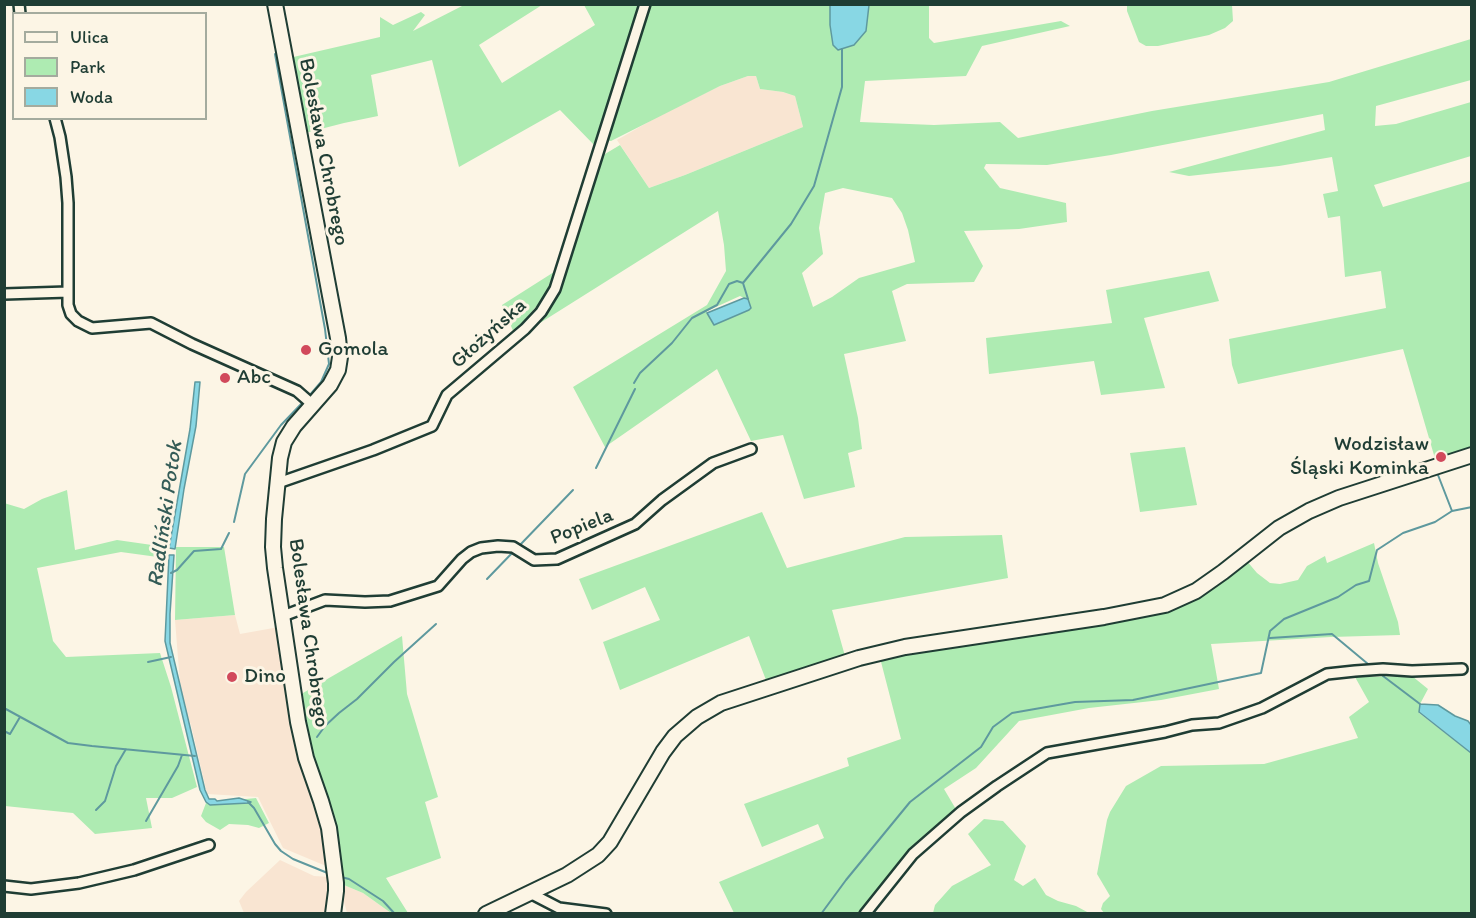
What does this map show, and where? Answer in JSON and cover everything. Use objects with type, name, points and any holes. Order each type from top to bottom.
[{"type":"street","name":"Bolesława Chrobrego","points":[[274,4],[340,357],[338,370],[330,385],[307,400],[284,442],[280,458],[273,548],[298,722],[306,758],[329,828],[336,887],[343,914]]},
{"type":"street","name":"Głożyńska","points":[[278,483],[373,450],[432,426],[447,395],[525,329],[541,312],[555,289],[645,4]]},
{"type":"street","points":[[56,120],[60,137],[68,203],[68,305],[71,314],[78,321],[92,328],[151,323],[297,391],[307,400]]},
{"type":"street","points":[[4,294],[68,292]]},
{"type":"street","name":"Popiela","points":[[283,616],[325,600],[390,601],[438,586],[462,559],[481,548],[498,546],[516,549],[534,560],[556,559],[635,524],[713,463],[751,449]]},
{"type":"street","points":[[486,914],[567,875],[598,855],[610,842],[663,752],[675,736],[697,717],[721,703],[859,658],[905,647],[1104,617],[1165,605],[1196,591],[1280,528],[1309,511],[1339,498],[1472,454]]},
{"type":"street","points":[[865,914],[913,854],[961,812],[1047,753],[1192,725],[1220,723],[1262,708],[1326,674],[1383,669],[1412,671],[1462,669]]},
{"type":"street","points":[[4,886],[31,889],[79,884],[134,870],[209,845]]},
{"type":"street","name":"Bolesława Chrobrego","points":[[333,914],[336,887]]},
{"type":"street","points":[[530,893],[559,908],[606,914]]},
{"type":"shaded area","points":[[748,76],[756,76],[760,89],[795,96],[803,127],[649,188],[617,140],[720,86]]},
{"type":"shaded area","points":[[235,615],[240,634],[279,627],[325,835],[326,866],[283,848],[258,797],[207,794],[191,725],[180,696],[175,620]]},
{"type":"shaded area","points":[[280,860],[314,876],[330,877],[327,913],[244,913],[239,901]]},
{"type":"shaded area","points":[[339,883],[363,893],[391,913],[347,913]]},
{"type":"green space","points":[[464,5],[542,5],[479,45],[502,83],[595,25],[584,5],[640,5],[596,147],[560,110],[459,167],[432,60],[371,75],[378,116],[305,133],[289,58],[380,37],[380,17],[393,25],[421,12],[425,15],[413,31]]},
{"type":"green space","points":[[649,5],[830,5],[833,45],[838,50],[854,45],[866,31],[869,5],[929,5],[929,38],[934,43],[1061,21],[1070,26],[982,46],[966,76],[865,81],[860,122],[934,125],[1000,122],[1018,138],[1152,111],[1329,82],[1471,39],[1471,80],[1376,106],[1375,126],[1396,124],[1471,102],[1471,156],[1374,185],[1383,207],[1471,181],[1471,447],[1436,462],[1403,349],[1238,384],[1232,365],[1229,339],[1386,308],[1381,271],[1345,277],[1340,216],[1328,218],[1323,194],[1338,191],[1332,157],[1279,166],[1189,176],[1169,172],[1325,130],[1323,114],[1047,165],[986,164],[984,168],[1000,188],[1066,203],[1067,222],[1019,229],[964,231],[983,266],[974,282],[907,284],[892,291],[906,341],[844,354],[858,418],[862,449],[848,453],[855,487],[804,499],[783,435],[751,441],[717,369],[605,447],[573,387],[707,305],[726,271],[718,211],[540,323],[560,286],[600,157],[620,145],[649,188],[803,127],[795,96],[760,89],[756,76],[748,76],[720,86],[611,141],[605,140]],"holes":[[[843,188],[892,198],[902,213],[915,262],[859,278],[813,307],[802,273],[823,254],[819,228],[825,193]],[[740,296],[744,298],[714,325],[707,311]]]},
{"type":"green space","points":[[1127,5],[1232,5],[1233,21],[1225,28],[1209,35],[1158,46],[1146,46],[1139,42],[1127,11]]},
{"type":"green space","points":[[1209,271],[1219,301],[1144,318],[1165,388],[1101,395],[1094,361],[989,374],[986,338],[1112,323],[1106,290]]},
{"type":"green space","points":[[554,272],[545,296],[514,333],[502,305]]},
{"type":"green space","points":[[1185,447],[1197,505],[1140,512],[1130,453]]},
{"type":"green space","points":[[67,490],[75,550],[117,540],[166,547],[165,558],[121,552],[37,568],[53,641],[66,657],[160,653],[197,787],[172,798],[146,798],[152,828],[95,834],[73,813],[5,806],[4,503],[24,509],[42,499]]},
{"type":"green space","points":[[762,512],[787,568],[905,537],[1002,535],[1008,578],[832,610],[845,656],[766,680],[749,636],[620,690],[603,642],[660,620],[645,587],[592,610],[579,579]]},
{"type":"green space","points":[[1374,543],[1400,635],[1211,644],[1219,689],[1019,721],[976,768],[944,789],[957,811],[934,841],[905,868],[869,913],[734,913],[719,882],[824,838],[818,824],[762,847],[744,804],[849,766],[847,758],[901,739],[880,658],[1117,620],[1174,607],[1246,560],[1270,583],[1280,584],[1298,580],[1307,566],[1325,556],[1327,563]]},
{"type":"green space","points":[[176,547],[224,547],[235,615],[175,620]]},
{"type":"green space","points":[[402,636],[407,694],[438,797],[425,802],[441,858],[386,878],[408,913],[391,913],[363,893],[339,883],[304,729],[303,693]]},
{"type":"green space","points":[[1412,676],[1428,689],[1420,704],[1419,713],[1471,753],[1471,913],[1104,913],[1101,909],[1103,903],[1110,896],[1097,874],[1107,820],[1126,786],[1161,766],[1264,764],[1358,738],[1349,717],[1369,702],[1355,677]]},
{"type":"green space","points":[[256,798],[269,823],[259,828],[229,824],[220,830],[206,822],[201,816],[206,803]]},
{"type":"green space","points":[[984,819],[1003,821],[1026,846],[1014,880],[1023,886],[1035,878],[1046,895],[1089,913],[933,913],[935,905],[952,886],[991,865],[968,834]]},
{"type":"water","points":[[830,5],[869,5],[866,31],[854,45],[838,50],[833,45]]},
{"type":"water","points":[[744,298],[748,299],[751,308],[749,310],[714,325],[707,313]]},
{"type":"water","points":[[195,382],[200,382],[196,426],[175,549],[169,548],[190,429]]},
{"type":"water","points":[[169,555],[174,555],[170,643],[205,790],[209,799],[217,801],[239,798],[251,802],[249,803],[210,805],[200,790],[165,641]]},
{"type":"water","points":[[1420,704],[1438,705],[1468,721],[1471,725],[1471,753],[1419,712]]},
{"type":"waterway","points":[[634,383],[640,373],[672,343],[692,318],[717,305],[729,284],[737,281],[743,283],[791,224],[814,186],[842,87],[842,49]]},
{"type":"waterway","points":[[275,54],[325,329],[329,364],[321,382],[309,396]]},
{"type":"waterway","points":[[743,283],[748,299]]},
{"type":"waterway","points":[[596,468],[635,389]]},
{"type":"waterway","points":[[234,522],[245,474],[281,425],[305,400]]},
{"type":"waterway","points":[[1438,475],[1452,511]]},
{"type":"waterway","points":[[519,546],[573,490]]},
{"type":"waterway","points":[[821,914],[910,802],[981,747],[993,727],[1012,713],[1075,702],[1133,700],[1261,673],[1270,631],[1284,619],[1338,597],[1356,585],[1369,581],[1377,550],[1403,533],[1435,522],[1452,511],[1472,507]]},
{"type":"waterway","name":"Radliński Potok","points":[[171,573],[177,570],[194,551],[221,549],[229,533]]},
{"type":"waterway","points":[[487,579],[515,550]]},
{"type":"waterway","points":[[317,737],[325,726],[436,624]]},
{"type":"waterway","points":[[1270,638],[1332,634],[1368,664]]},
{"type":"waterway","points":[[148,662],[171,657]]},
{"type":"waterway","points":[[1383,676],[1420,704]]},
{"type":"waterway","points":[[4,708],[68,743],[195,756]]},
{"type":"waterway","points":[[4,731],[10,734],[20,717]]},
{"type":"waterway","points":[[96,810],[105,801],[116,766],[126,749]]},
{"type":"waterway","points":[[146,821],[182,755]]},
{"type":"waterway","points":[[248,802],[281,851],[293,859],[330,874]]},
{"type":"waterway","points":[[341,877],[349,879],[383,901],[395,914]]},
{"type":"place","name":"Gomola","points":[[306,350]]},
{"type":"place","name":"Abc","points":[[225,378]]},
{"type":"place","name":"Wodzisław Śląski Kominka","points":[[1441,457]]},
{"type":"place","name":"Dino","points":[[232,677]]}]
